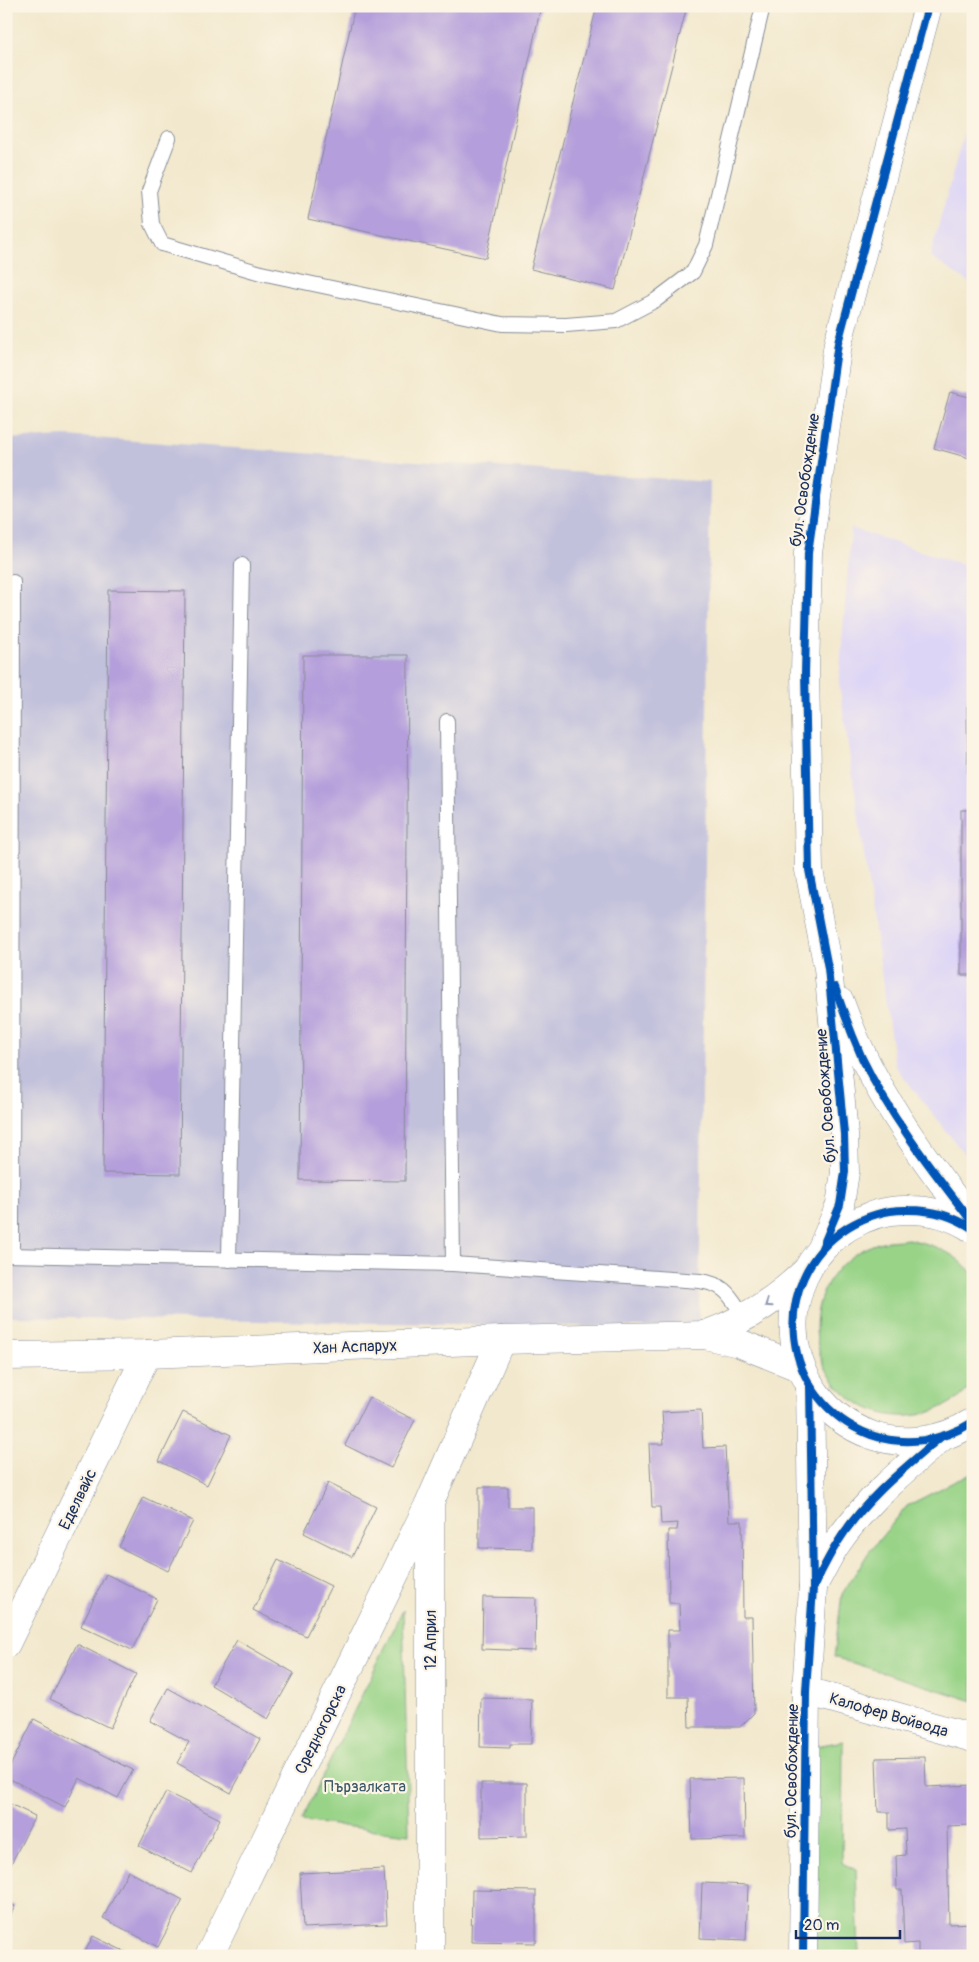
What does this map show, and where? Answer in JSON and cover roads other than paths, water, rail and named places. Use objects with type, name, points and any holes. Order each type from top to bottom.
[{"type":"main road","name":"бул. Освобождение","points":[[822,1248],[840,1206],[845,1172],[844,1134],[828,968],[810,870],[805,672],[808,553],[838,344],[928,6]]},
{"type":"main road","name":"бул. Освобождение","points":[[828,968],[862,1058],[885,1100],[915,1146],[973,1223]]},
{"type":"main road","points":[[963,1428],[921,1441],[899,1441],[878,1437],[857,1429],[839,1418],[828,1408],[805,1376],[794,1344],[793,1320],[797,1295],[805,1272],[822,1248],[838,1233],[856,1222],[877,1213],[899,1210],[922,1210],[944,1215],[973,1229]]},
{"type":"main road","name":"Хан Аспарух","points":[[705,1335],[745,1318],[786,1291],[805,1272]]},
{"type":"main road","name":"Хан Аспарух","points":[[6,1356],[147,1354],[501,1340],[705,1335],[739,1343],[805,1376]]},
{"type":"main road","name":"12 Април","points":[[430,1956],[430,1502],[501,1340]]},
{"type":"main road","name":"Еделвайс","points":[[6,1644],[147,1354]]},
{"type":"main road","name":"бул. Освобождение","points":[[803,1956],[806,1691],[813,1588],[805,1376]]},
{"type":"main road","name":"бул. Освобождение","points":[[813,1588],[836,1544],[858,1515],[883,1488],[963,1428]]},
{"type":"main road","name":"Средногорска","points":[[209,1956],[430,1502]]},
{"type":"main road","name":"Калофер Войвода","points":[[806,1691],[973,1738]]},
{"type":"lane","points":[[169,138],[149,190],[152,224],[162,244],[261,273],[502,324],[566,325],[616,321],[656,300],[693,272],[706,245],[763,6]]},
{"type":"lane","points":[[229,1260],[242,565]]},
{"type":"lane","points":[[13,582],[9,1255],[453,1264],[715,1283],[725,1290],[745,1318]]},
{"type":"lane","points":[[447,722],[453,1264]]},
{"type":"park label","name":"Пързалката","points":[[365,1786]]}]
